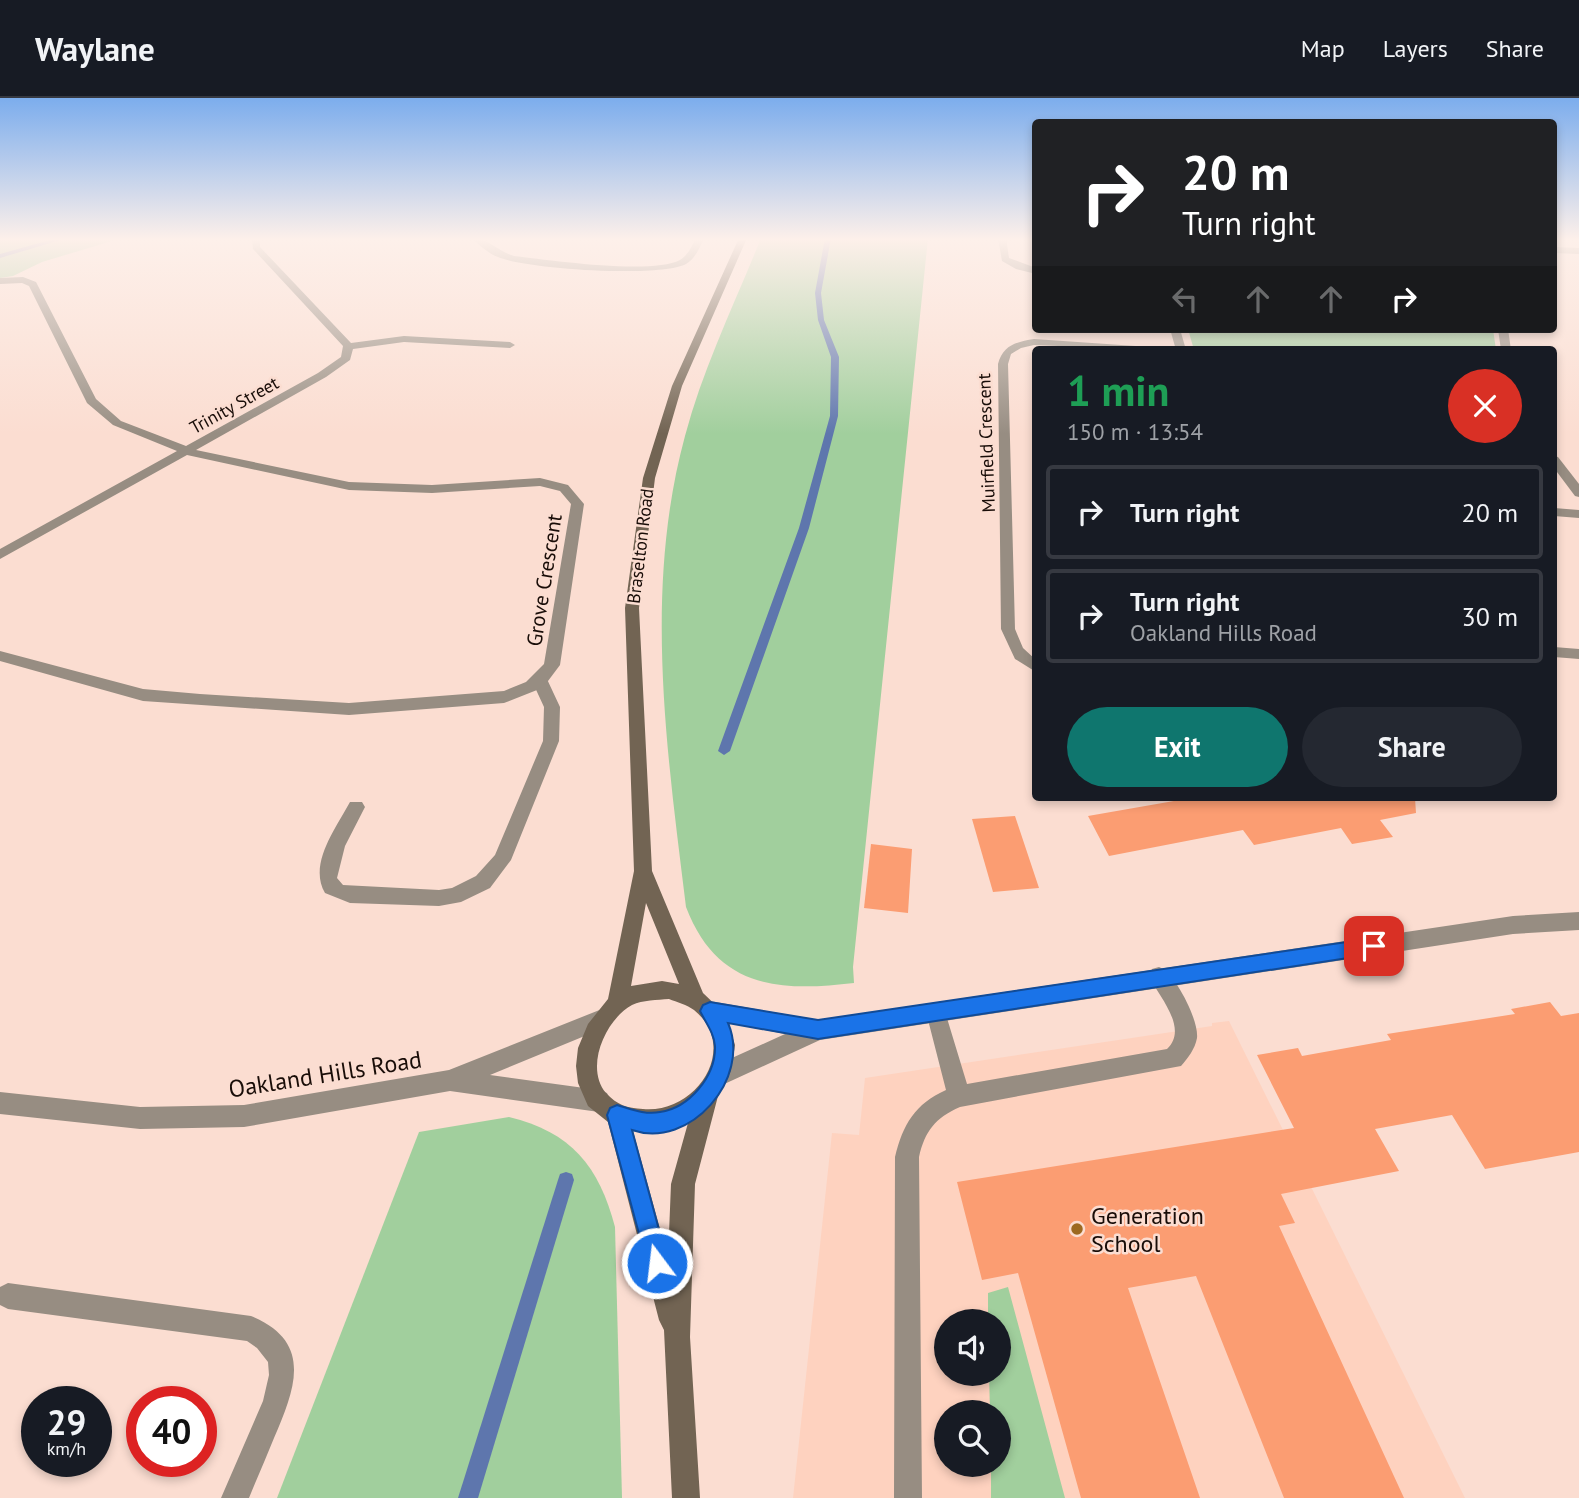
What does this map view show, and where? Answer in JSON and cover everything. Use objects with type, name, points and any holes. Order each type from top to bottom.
[{"type":"street","points":[[42,303],[84,390],[101,412],[117,423],[187,451]]},
{"type":"street","points":[[308,303],[348,346],[404,339],[510,345]]},
{"type":"street","name":"Braselton Road","points":[[610,1012],[643,871],[632,608],[649,478],[677,386],[714,303]]},
{"type":"street","name":"Muirfield Crescent","points":[[1032,665],[1023,660],[1015,650],[1007,629],[1007,482],[1003,365],[1006,352],[1018,345],[1034,342],[1092,346]]},
{"type":"street","name":"Trinity Street","points":[[0,555],[334,368],[346,358],[348,346]]},
{"type":"street","name":"Grove Crescent","points":[[187,451],[202,457],[295,478],[349,486],[432,489],[540,482],[564,488],[578,504],[552,665],[540,681]]},
{"type":"street","points":[[1557,464],[1579,493]]},
{"type":"street","points":[[1557,512],[1579,514]]},
{"type":"street","points":[[1557,652],[1579,654]]},
{"type":"street","points":[[0,656],[143,695],[349,709],[504,697],[530,688],[540,681],[552,707],[551,741],[502,860],[483,882],[454,897],[439,898],[349,895],[336,891],[329,883],[327,874],[331,858],[356,807]]},
{"type":"street","name":"Braselton Road","points":[[643,871],[703,1005]]},
{"type":"street","points":[[720,1075],[818,1030],[1159,976],[1513,925],[1579,921]]},
{"type":"street","points":[[908,1498],[907,1157],[912,1135],[930,1108],[959,1096],[1161,1062],[1181,1053],[1188,1033],[1159,976]]},
{"type":"street","points":[[677,1337],[608,1108],[589,1083],[586,1060],[590,1040],[610,1012],[640,993],[652,990],[677,991],[703,1005],[818,1030]]},
{"type":"street","points":[[686,1498],[677,1337],[683,1184],[707,1096],[720,1075],[724,1046],[721,1029],[703,1005]]},
{"type":"street","name":"Oakland Hills Road","points":[[0,1104],[140,1118],[244,1116],[449,1081],[610,1012]]},
{"type":"street","points":[[936,1012],[959,1096]]},
{"type":"street","name":"Oakland Hills Road","points":[[449,1081],[608,1108]]},
{"type":"street","points":[[608,1108],[639,1122],[660,1123],[684,1114],[707,1096]]},
{"type":"street","points":[[8,1296],[251,1329],[273,1343],[283,1367],[280,1394],[235,1498]]},
{"type":"shaded area","name":"Generation School","points":[[1229,1021],[1465,1498],[793,1498],[832,1133],[859,1135],[865,1078],[1212,1026],[1212,1023]]},
{"type":"green space","points":[[734,303],[921,303],[853,967],[854,983],[800,986],[753,979],[733,969],[715,954],[699,934],[686,907],[666,730],[662,612],[672,494],[692,411]]},
{"type":"green space","points":[[1189,333],[1494,333],[1495,346],[1193,346]]},
{"type":"green space","points":[[509,1117],[549,1132],[566,1142],[579,1155],[600,1186],[615,1227],[622,1498],[277,1498],[419,1132]]},
{"type":"green space","points":[[1008,1287],[1065,1498],[991,1498],[991,1477],[1011,1477],[1011,1400],[990,1400],[989,1386],[1011,1386],[1011,1309],[988,1309],[988,1293]]},
{"type":"building","points":[[1174,801],[1415,801],[1416,813],[1380,820],[1393,837],[1352,844],[1341,828],[1254,845],[1243,830],[1109,856],[1088,816]]},
{"type":"building","points":[[1015,816],[1039,888],[993,892],[972,819]]},
{"type":"building","points":[[871,844],[912,849],[908,913],[864,908]]},
{"type":"building","points":[[1550,1002],[1561,1016],[1579,1013],[1579,1152],[1485,1169],[1452,1115],[1375,1129],[1399,1171],[1281,1194],[1295,1223],[1279,1226],[1404,1498],[1284,1498],[1196,1276],[1128,1288],[1200,1498],[1081,1498],[1018,1273],[982,1280],[957,1182],[1294,1128],[1257,1055],[1298,1048],[1302,1056],[1391,1040],[1387,1034],[1515,1014],[1511,1009]]},
{"type":"waterway","points":[[724,751],[804,528],[834,416],[835,357],[821,320],[819,303]]},
{"type":"waterway","points":[[468,1498],[566,1180]]},
{"type":"place","name":"Generation School","points":[[1077,1229]]},
{"type":"route","points":[[657,1263],[617,1115],[628,1120],[660,1123],[684,1114],[707,1096],[720,1075],[724,1057],[721,1029],[710,1011],[818,1030],[1209,968],[1374,946]]}]
